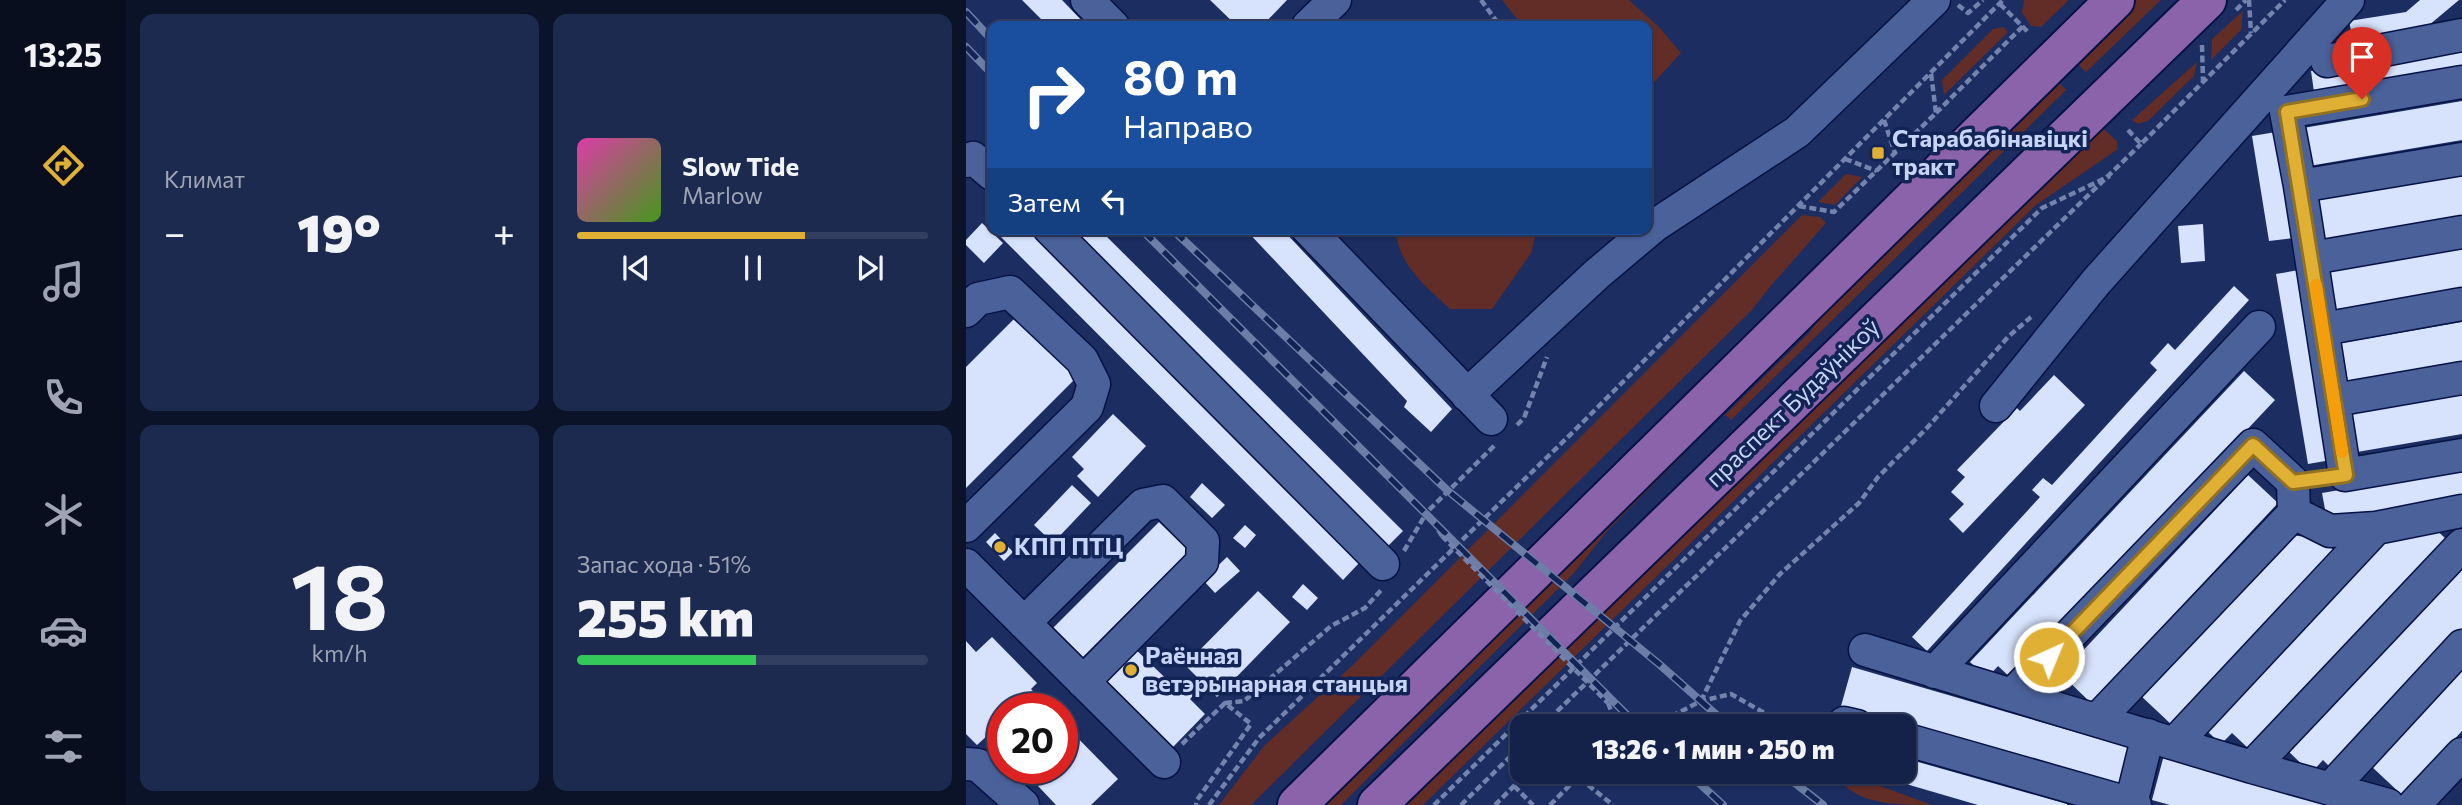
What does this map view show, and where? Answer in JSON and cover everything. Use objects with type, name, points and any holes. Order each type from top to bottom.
[{"type":"main road","points":[[1297,805],[2115,0]]},
{"type":"main road","name":"праспект Будаўнікоў","points":[[1377,805],[2207,0]]},
{"type":"main road","points":[[1721,388],[1711,405],[1711,414],[1718,432],[1735,441],[1745,442],[1762,434]]},
{"type":"main road","points":[[1657,451],[1674,442],[1692,444],[1700,450],[1706,457],[1709,476],[1701,493]]},
{"type":"lane","points":[[1087,0],[1108,21]]},
{"type":"lane","points":[[1313,21],[1335,0]]},
{"type":"lane","points":[[1652,228],[1797,132],[1934,0]]},
{"type":"lane","points":[[1996,406],[2096,282],[2348,0]]},
{"type":"lane","points":[[2429,41],[2462,13]]},
{"type":"lane","points":[[2327,61],[2462,35]]},
{"type":"lane","points":[[2346,475],[2287,112],[2462,82]]},
{"type":"lane","points":[[966,161],[973,158],[987,170]]},
{"type":"lane","points":[[2300,186],[2462,159]]},
{"type":"lane","points":[[2312,258],[2462,232]]},
{"type":"lane","points":[[1056,235],[1389,570]]},
{"type":"lane","points":[[1314,235],[1491,419]]},
{"type":"lane","points":[[1467,395],[1579,289],[1643,235]]},
{"type":"lane","points":[[966,311],[978,299],[1010,292],[1082,360],[1094,384],[1087,407],[966,526]]},
{"type":"lane","points":[[2323,329],[2462,304]]},
{"type":"lane","points":[[1936,672],[2259,327]]},
{"type":"lane","points":[[2334,400],[2462,378]]},
{"type":"lane","points":[[2012,695],[2253,445],[2293,498],[2330,531],[2376,528],[2462,511]]},
{"type":"lane","points":[[2097,720],[2293,498],[2346,475],[2462,455]]},
{"type":"lane","points":[[1024,623],[1143,505],[1163,501],[1203,541],[1202,562],[1083,681]]},
{"type":"lane","points":[[1916,743],[2133,804],[2161,739],[2376,528]]},
{"type":"lane","points":[[2252,767],[2462,545]]},
{"type":"lane","points":[[966,565],[1164,762]]},
{"type":"lane","points":[[2330,789],[2462,646]]},
{"type":"lane","points":[[1865,650],[2252,767],[2388,805]]},
{"type":"lane","points":[[2414,805],[2462,754]]},
{"type":"lane","points":[[966,764],[978,765],[1023,805]]},
{"type":"path","points":[[1481,0],[1496,21]]},
{"type":"path","points":[[2249,0],[2250,34]]},
{"type":"path","points":[[1554,714],[2110,176],[2285,0]]},
{"type":"path","points":[[1209,805],[1259,738],[1573,432],[2002,2],[2028,32]]},
{"type":"path","points":[[1798,206],[1834,212],[2023,26]]},
{"type":"path","points":[[2202,45],[2203,82]]},
{"type":"path","points":[[1931,73],[1936,113]]},
{"type":"path","points":[[1884,120],[1895,153]]},
{"type":"path","points":[[2128,130],[2141,144]]},
{"type":"path","points":[[1845,159],[1877,171]]},
{"type":"path","points":[[1434,805],[2042,208],[2110,176]]},
{"type":"path","points":[[1701,701],[1740,621],[1780,574],[1859,503],[1878,477],[1926,429],[2009,336],[2032,316],[2065,321]]},
{"type":"path","points":[[1164,762],[1225,703],[1244,701],[1331,626],[1365,608],[1427,512]]},
{"type":"path","points":[[1442,536],[1608,703],[1612,714]]},
{"type":"path","points":[[1676,714],[1701,701],[1731,694],[1766,714]]},
{"type":"path","points":[[1196,805],[1251,724],[1225,703]]},
{"type":"path","points":[[1461,805],[1510,757]]},
{"type":"path","points":[[1550,805],[1578,777],[1613,805]]},
{"type":"path","points":[[1494,805],[1514,786],[1533,805]]},
{"type":"shaded area","points":[[1502,0],[1629,0],[1659,27],[1681,53],[1652,85],[1652,21],[1519,21]]},
{"type":"shaded area","points":[[2024,0],[2069,0],[2041,27],[2031,26],[2022,13]]},
{"type":"shaded area","points":[[2135,0],[2161,0],[2086,72],[2073,60]]},
{"type":"shaded area","points":[[2243,11],[2241,30],[2211,60],[2212,39]]},
{"type":"shaded area","points":[[2003,27],[2008,32],[1944,95],[1942,80],[1993,29]]},
{"type":"shaded area","points":[[2197,62],[2194,76],[2148,121],[2138,124],[2132,120]]},
{"type":"shaded area","points":[[2055,79],[2066,90],[1731,420],[1725,415],[1809,333],[1846,283]]},
{"type":"shaded area","points":[[2098,124],[2117,141],[2118,149],[2036,205],[1516,714],[1510,714],[1510,720],[1423,805],[1407,805]]},
{"type":"shaded area","points":[[1846,174],[1862,177],[1835,205],[1818,202]]},
{"type":"shaded area","points":[[1802,215],[1820,217],[1826,223],[1752,310],[1251,805],[1219,805],[1264,746],[1354,664]]},
{"type":"shaded area","points":[[1397,235],[1536,235],[1531,253],[1492,309],[1450,309],[1414,274],[1401,253]]},
{"type":"shaded area","points":[[1676,450],[1683,455],[1607,531],[1574,573],[1341,805],[1321,805]]},
{"type":"shaded area","points":[[1844,784],[1875,784],[1932,805],[1881,802]]},
{"type":"building","points":[[1022,0],[1062,0],[1082,21],[1043,21]]},
{"type":"building","points":[[1210,0],[1287,0],[1267,21],[1232,21]]},
{"type":"building","points":[[2420,0],[2459,0],[2422,31],[2354,44],[2349,21],[2406,12]]},
{"type":"building","points":[[2462,45],[2462,67],[2314,92],[2311,71]]},
{"type":"building","points":[[2462,101],[2462,140],[2309,166],[2303,128]]},
{"type":"building","points":[[2276,132],[2293,238],[2269,241],[2252,136]]},
{"type":"building","points":[[2462,173],[2462,215],[2323,240],[2316,198]]},
{"type":"building","points":[[982,223],[987,228],[987,235],[995,235],[1003,243],[984,263],[966,245],[966,240]]},
{"type":"building","points":[[2203,224],[2205,261],[2181,263],[2178,226]]},
{"type":"building","points":[[999,235],[1032,235],[1360,562],[1343,580]]},
{"type":"building","points":[[1072,235],[1105,235],[1403,531],[1386,548]]},
{"type":"building","points":[[1251,235],[1288,235],[1452,409],[1431,432],[1404,407],[1407,401]]},
{"type":"building","points":[[2462,247],[2462,288],[2335,310],[2328,270]]},
{"type":"building","points":[[2299,270],[2331,460],[2308,464],[2276,274]]},
{"type":"building","points":[[2234,286],[2249,300],[1927,651],[1912,637],[2040,497],[2032,490],[2043,478],[2052,485],[2157,370],[2150,363],[2168,343],[2175,350]]},
{"type":"building","points":[[1016,317],[1076,378],[966,488],[966,367]]},
{"type":"building","points":[[2462,322],[2462,362],[2348,382],[2341,343]]},
{"type":"building","points":[[2244,371],[2275,400],[2012,679],[1998,666],[1987,678],[1970,662]]},
{"type":"building","points":[[2054,375],[2085,405],[1963,533],[1949,519],[1964,504],[1951,492],[1965,477],[1957,470],[2017,408],[2020,411]]},
{"type":"building","points":[[2462,395],[2462,434],[2357,452],[2351,414]]},
{"type":"building","points":[[1113,414],[1146,446],[1098,497],[1077,476],[1084,469],[1072,457]]},
{"type":"building","points":[[2462,469],[2462,497],[2327,520],[2322,493]]},
{"type":"building","points":[[2248,475],[2278,503],[2091,703],[2061,674]]},
{"type":"building","points":[[1202,483],[1225,505],[1212,518],[1190,497]]},
{"type":"building","points":[[1072,485],[1091,503],[1053,543],[1034,525]]},
{"type":"building","points":[[1159,522],[1189,551],[1081,659],[1051,630]]},
{"type":"building","points":[[2430,524],[2446,539],[2248,748],[2232,733],[2221,744],[2206,730],[2395,531]]},
{"type":"building","points":[[1245,525],[1256,535],[1245,548],[1233,538]]},
{"type":"building","name":"КПП ПТЦ","points":[[995,533],[1013,552],[1004,561],[986,542]]},
{"type":"building","points":[[2291,535],[2321,539],[2337,553],[2173,726],[2140,695]]},
{"type":"building","points":[[1227,557],[1240,571],[1215,593],[1203,580]]},
{"type":"building","points":[[2462,567],[2462,629],[2330,767],[2323,760],[2311,773],[2287,750]]},
{"type":"building","points":[[1303,584],[1318,598],[1307,610],[1292,597]]},
{"type":"building","name":"Раённая ветэрынарная станцыя","points":[[1258,591],[1290,622],[1217,697],[1204,684],[1190,699],[1205,714],[1173,747],[1100,675],[1130,644],[1182,694],[1198,678],[1185,665]]},
{"type":"building","points":[[992,637],[1037,683],[1031,689],[1035,693],[987,693],[987,736],[977,745],[966,734],[966,641],[976,652]]},
{"type":"building","points":[[1852,667],[2130,748],[2118,787],[1916,728],[1916,714],[1868,714],[1841,706]]},
{"type":"building","points":[[2462,669],[2462,731],[2402,795],[2371,766]]},
{"type":"building","points":[[1078,738],[1118,779],[1091,805],[1056,805],[1036,784],[1078,784]]},
{"type":"building","points":[[2164,755],[2341,805],[2170,805],[2152,800]]},
{"type":"building","points":[[1916,761],[2067,804],[2067,805],[1978,805],[1906,784],[1916,784]]},
{"type":"railway","points":[[966,12],[987,35]]},
{"type":"railway","points":[[966,47],[987,69]]},
{"type":"railway","points":[[1147,235],[1626,714]]},
{"type":"railway","points":[[1178,235],[1447,490],[1659,664],[1715,714]]},
{"type":"railway","points":[[1700,784],[1723,805]]},
{"type":"railway","points":[[1796,784],[1823,805]]},
{"type":"slow traffic","points":[[2316,285],[2342,452]]},
{"type":"place","name":"Старабабінавіцкі тракт","points":[[1878,153]]},
{"type":"place","name":"КПП ПТЦ","points":[[1000,547]]},
{"type":"place","name":"Раённая ветэрынарная станцыя","points":[[1131,670]]},
{"type":"route","points":[[2049,657],[2253,445],[2293,482],[2346,475],[2287,112],[2362,99]]}]
